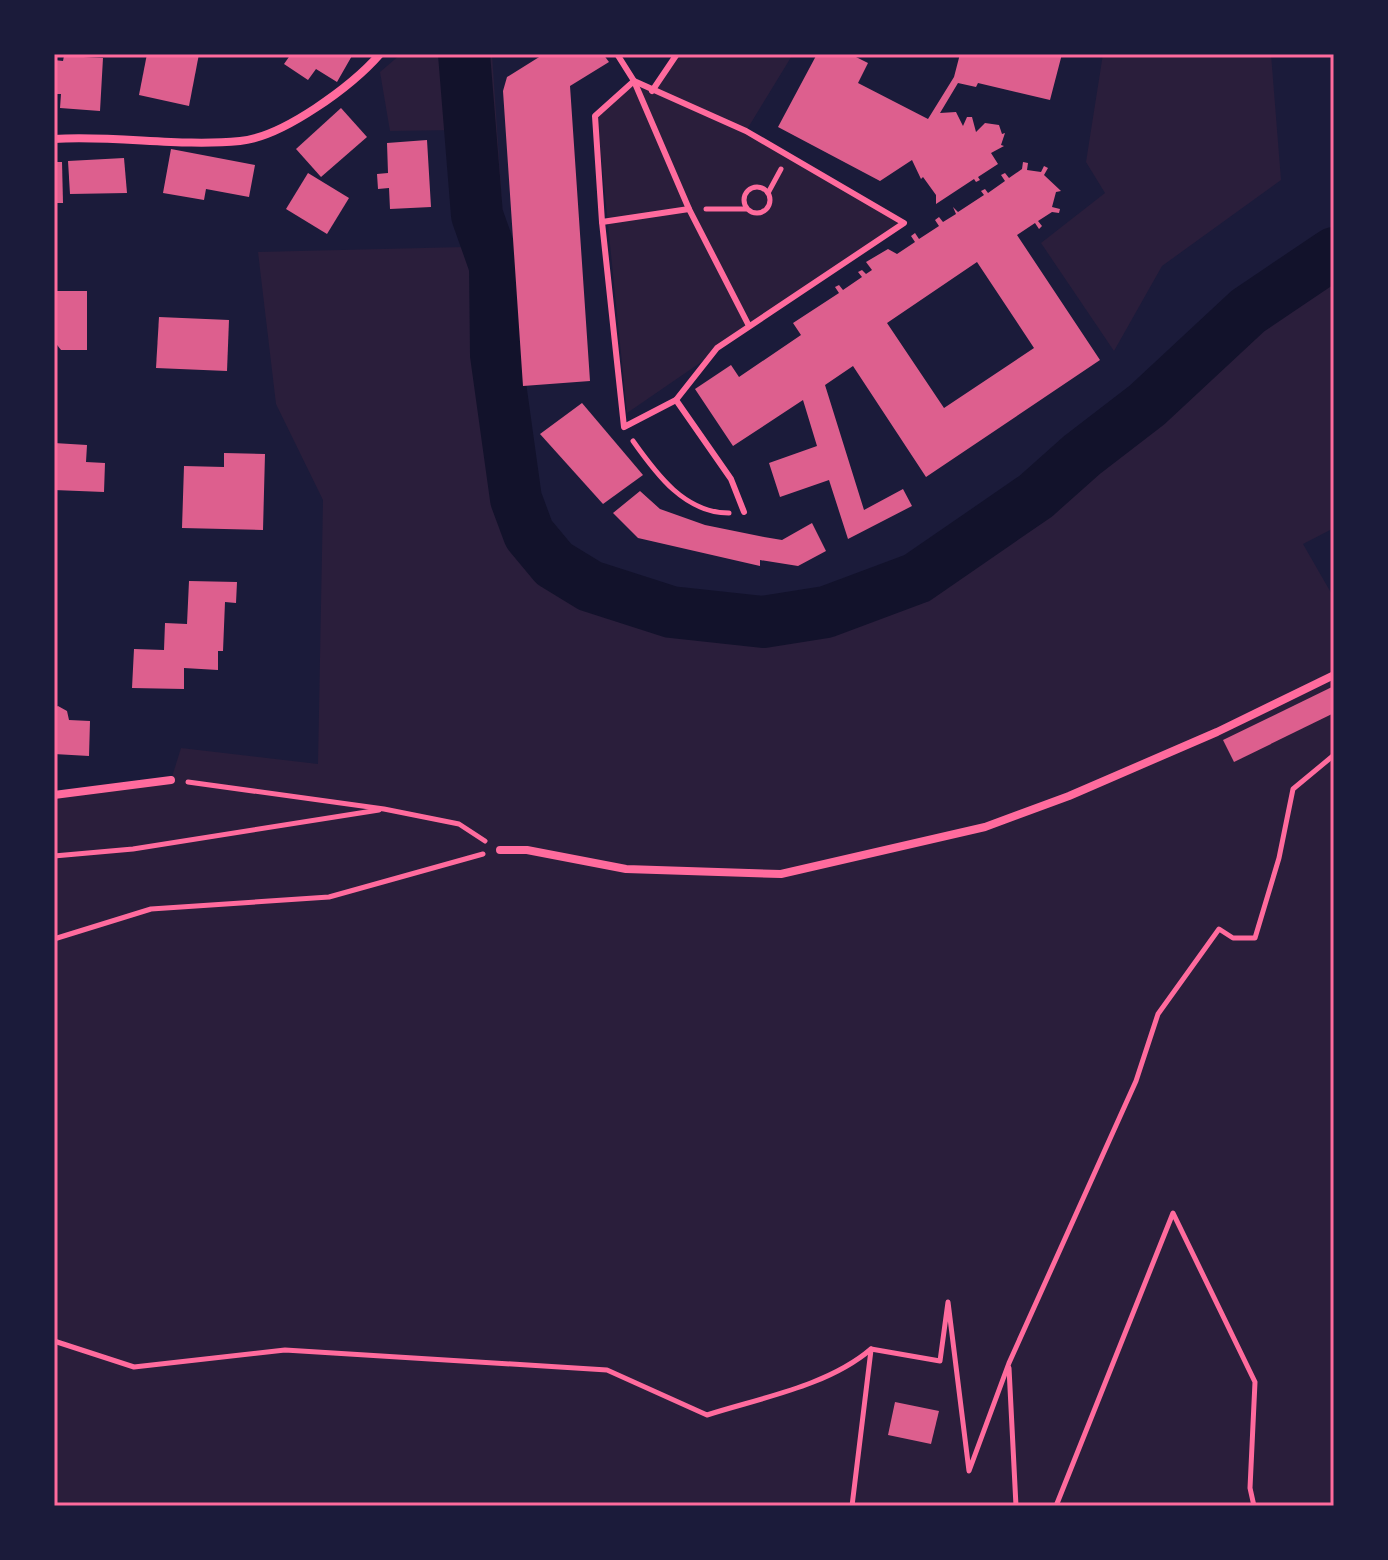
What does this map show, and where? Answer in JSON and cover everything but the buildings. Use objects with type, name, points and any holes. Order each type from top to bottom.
[{"type":"street","points":[[54,139],[242,141],[283,128],[380,54]]},
{"type":"street","points":[[500,850],[527,850],[626,869],[781,874],[985,827],[1069,796],[1217,732],[1334,675]]},
{"type":"street","points":[[54,795],[171,780]]},
{"type":"lane","points":[[617,54],[634,81],[689,209],[749,326]]},
{"type":"lane","points":[[652,91],[677,54]]},
{"type":"lane","points":[[634,81],[746,131],[904,223],[717,348],[676,400],[624,427],[602,222],[595,116],[634,81]]},
{"type":"lane","points":[[602,222],[689,209]]},
{"type":"lane","points":[[676,400],[731,479],[744,512]]},
{"type":"path","points":[[768,193],[788,156]]},
{"type":"path","points":[[689,209],[746,209],[755,214],[764,212],[770,202],[768,193],[760,187],[749,189],[743,198],[746,209]]},
{"type":"path","points":[[624,427],[647,461],[684,499],[707,513],[744,512]]},
{"type":"path","points":[[871,1349],[940,1361],[948,1302],[969,1471],[1009,1363],[1136,1081],[1158,1014],[1219,929],[1233,938],[1255,938],[1279,858],[1293,789],[1334,755]]},
{"type":"path","points":[[171,780],[384,809],[459,824],[500,850]]},
{"type":"path","points":[[54,856],[133,849],[384,809]]},
{"type":"path","points":[[54,939],[151,909],[329,897],[500,850]]},
{"type":"path","points":[[1056,1506],[1173,1213],[1255,1382],[1250,1488],[1254,1506]]},
{"type":"path","points":[[54,1341],[134,1367],[285,1350],[607,1370],[707,1415],[790,1389],[857,1361],[871,1349]]},
{"type":"path","points":[[852,1506],[871,1349]]},
{"type":"path","points":[[1009,1363],[1016,1506]]},
{"type":"shaded area","points":[[401,54],[492,54],[520,473],[535,526],[564,560],[629,591],[752,612],[826,602],[911,570],[1121,414],[1237,314],[1334,244],[1334,528],[1303,544],[1334,598],[1334,1506],[54,1506],[54,795],[171,780],[181,748],[318,764],[323,500],[276,404],[258,252],[465,247],[458,130],[390,131],[380,72]]},
{"type":"shaded area","points":[[677,54],[793,54],[746,131],[904,223],[627,413],[597,115],[634,81],[652,91]]},
{"type":"shaded area","points":[[1103,54],[1271,54],[1281,180],[1162,266],[1114,351],[1041,243],[1105,193],[1086,162]]},
{"type":"waterway","points":[[464,54],[477,215],[495,266],[496,355],[516,499],[529,534],[554,564],[590,586],[671,612],[763,622],[826,612],[917,578],[1036,496],[1082,455],[1147,405],[1248,311],[1334,253]]}]
